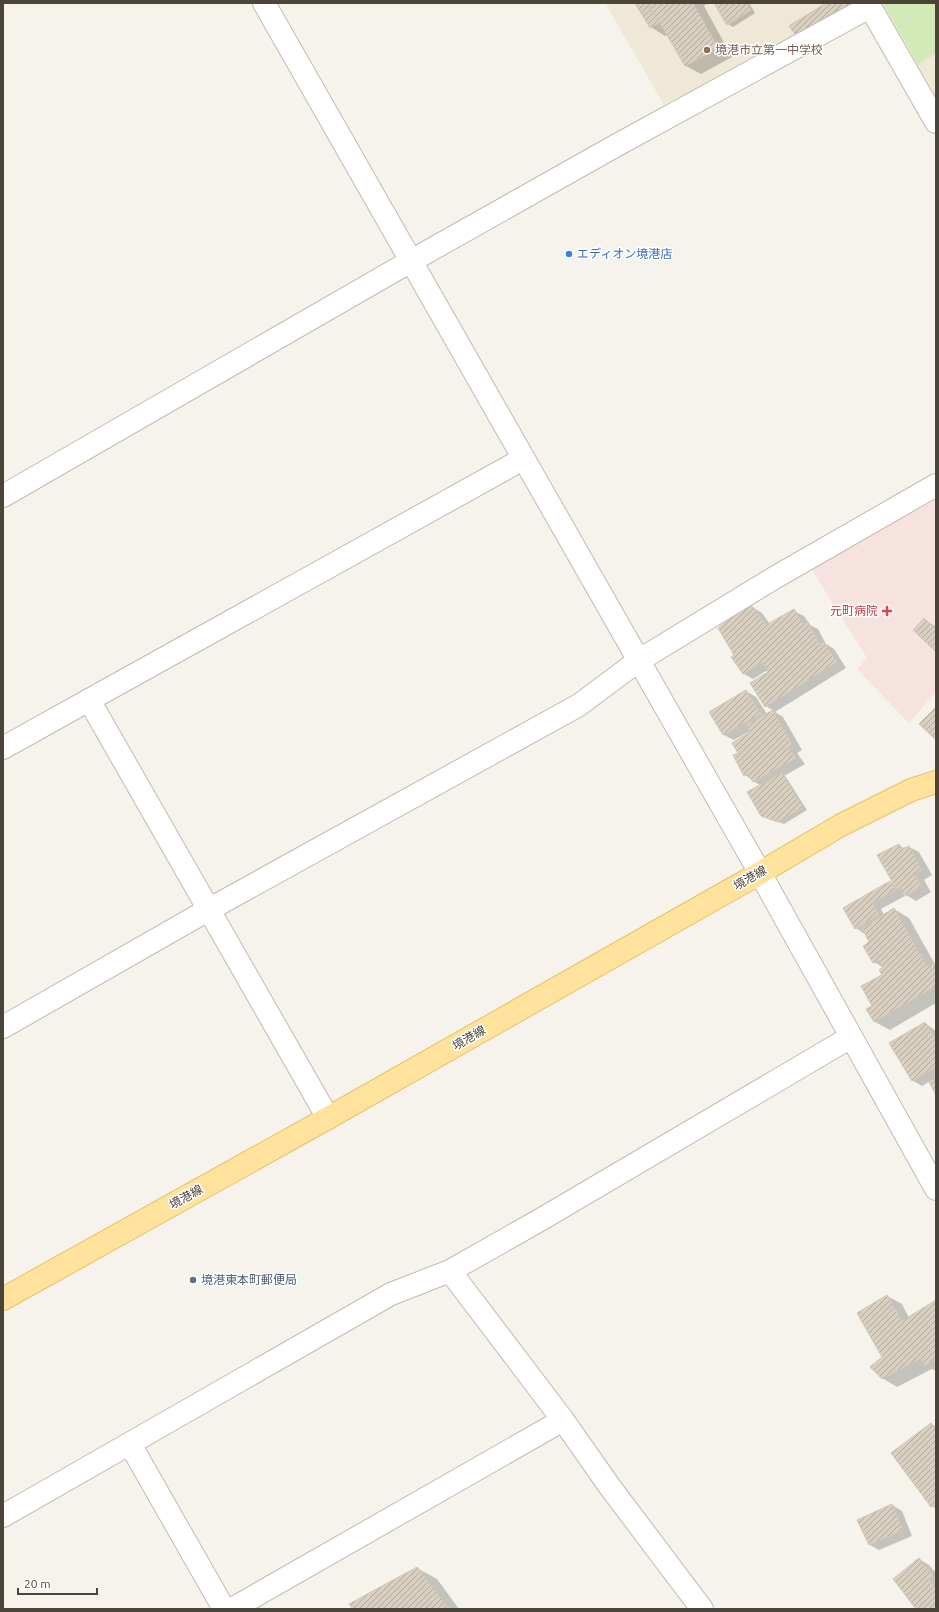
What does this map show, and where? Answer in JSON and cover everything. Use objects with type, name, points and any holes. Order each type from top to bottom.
[{"type":"main road","name":"境港線","points":[[3,1299],[328,1118],[760,873],[841,825],[911,790],[936,782]]},
{"type":"street","points":[[264,3],[760,873],[936,1189]]},
{"type":"street","points":[[3,496],[411,261],[617,145],[864,10],[873,12],[936,122]]},
{"type":"street","points":[[3,748],[523,459]]},
{"type":"street","points":[[3,1027],[208,910],[578,705],[638,661],[774,578],[936,485]]},
{"type":"street","points":[[90,700],[208,910],[328,1118]]},
{"type":"street","points":[[3,1516],[391,1294],[450,1271],[540,1220],[851,1037]]},
{"type":"street","points":[[450,1271],[563,1420],[610,1487],[702,1609]]},
{"type":"street","points":[[232,1609],[563,1420]]},
{"type":"street","points":[[130,1444],[224,1609]]},
{"type":"shaded area","name":"境港市立第一中学校","points":[[605,3],[866,3],[686,104],[678,97],[664,105]]},
{"type":"shaded area","points":[[872,3],[936,3],[936,107]]},
{"type":"shaded area","name":"元町病院","points":[[936,493],[936,692],[909,723],[857,669],[867,658],[809,565]]},
{"type":"green space","points":[[883,3],[936,3],[936,53],[918,64]]},
{"type":"building","points":[[635,3],[647,3],[659,23],[650,28]]},
{"type":"building","points":[[648,3],[693,3],[718,48],[685,66]]},
{"type":"building","points":[[718,3],[747,3],[751,10],[727,25],[715,5]]},
{"type":"building","points":[[826,3],[853,3],[840,11],[839,9],[796,36],[789,26]]},
{"type":"building","points":[[745,605],[747,608],[752,606],[766,625],[794,609],[804,624],[808,622],[820,645],[824,642],[837,662],[765,707],[750,683],[768,672],[762,662],[743,674],[731,657],[734,655],[718,628],[728,620],[725,616]]},
{"type":"building","points":[[924,618],[936,630],[936,652],[913,630]]},
{"type":"building","points":[[746,690],[761,714],[723,735],[709,712]]},
{"type":"building","points":[[936,707],[936,740],[919,724]]},
{"type":"building","points":[[773,710],[792,744],[788,747],[796,758],[753,782],[748,774],[744,776],[733,755],[738,753],[732,743],[750,732],[746,725]]},
{"type":"building","points":[[782,773],[803,807],[778,822],[761,816],[747,792]]},
{"type":"building","points":[[899,844],[902,849],[909,846],[922,870],[915,874],[921,887],[906,896],[901,888],[897,890],[877,855]]},
{"type":"building","points":[[890,881],[896,890],[872,903],[879,915],[855,929],[843,908]]},
{"type":"building","points":[[894,908],[927,966],[933,963],[936,969],[936,986],[874,1022],[866,1009],[872,1006],[861,986],[882,975],[879,970],[883,967],[879,960],[873,963],[863,946],[869,942],[862,928]]},
{"type":"building","points":[[925,1022],[936,1041],[936,1067],[912,1081],[889,1043]]},
{"type":"building","points":[[936,1078],[936,1095],[929,1082]]},
{"type":"building","points":[[887,1295],[902,1321],[936,1300],[936,1359],[925,1366],[920,1359],[882,1379],[870,1367],[882,1357],[857,1313]]},
{"type":"building","points":[[931,1423],[936,1430],[936,1504],[931,1507],[891,1453]]},
{"type":"building","points":[[892,1504],[903,1530],[869,1545],[857,1520]]},
{"type":"building","points":[[919,1558],[933,1575],[929,1579],[936,1589],[936,1607],[934,1609],[916,1609],[893,1579]]},
{"type":"building","points":[[417,1567],[449,1609],[353,1609],[349,1604]]},
{"type":"place","name":"境港市立第一中学校","points":[[707,50]]},
{"type":"place","name":"エディオン境港店","points":[[569,254]]},
{"type":"place","name":"元町病院","points":[[887,611]]},
{"type":"place","name":"境港東本町郵便局","points":[[193,1280]]}]
